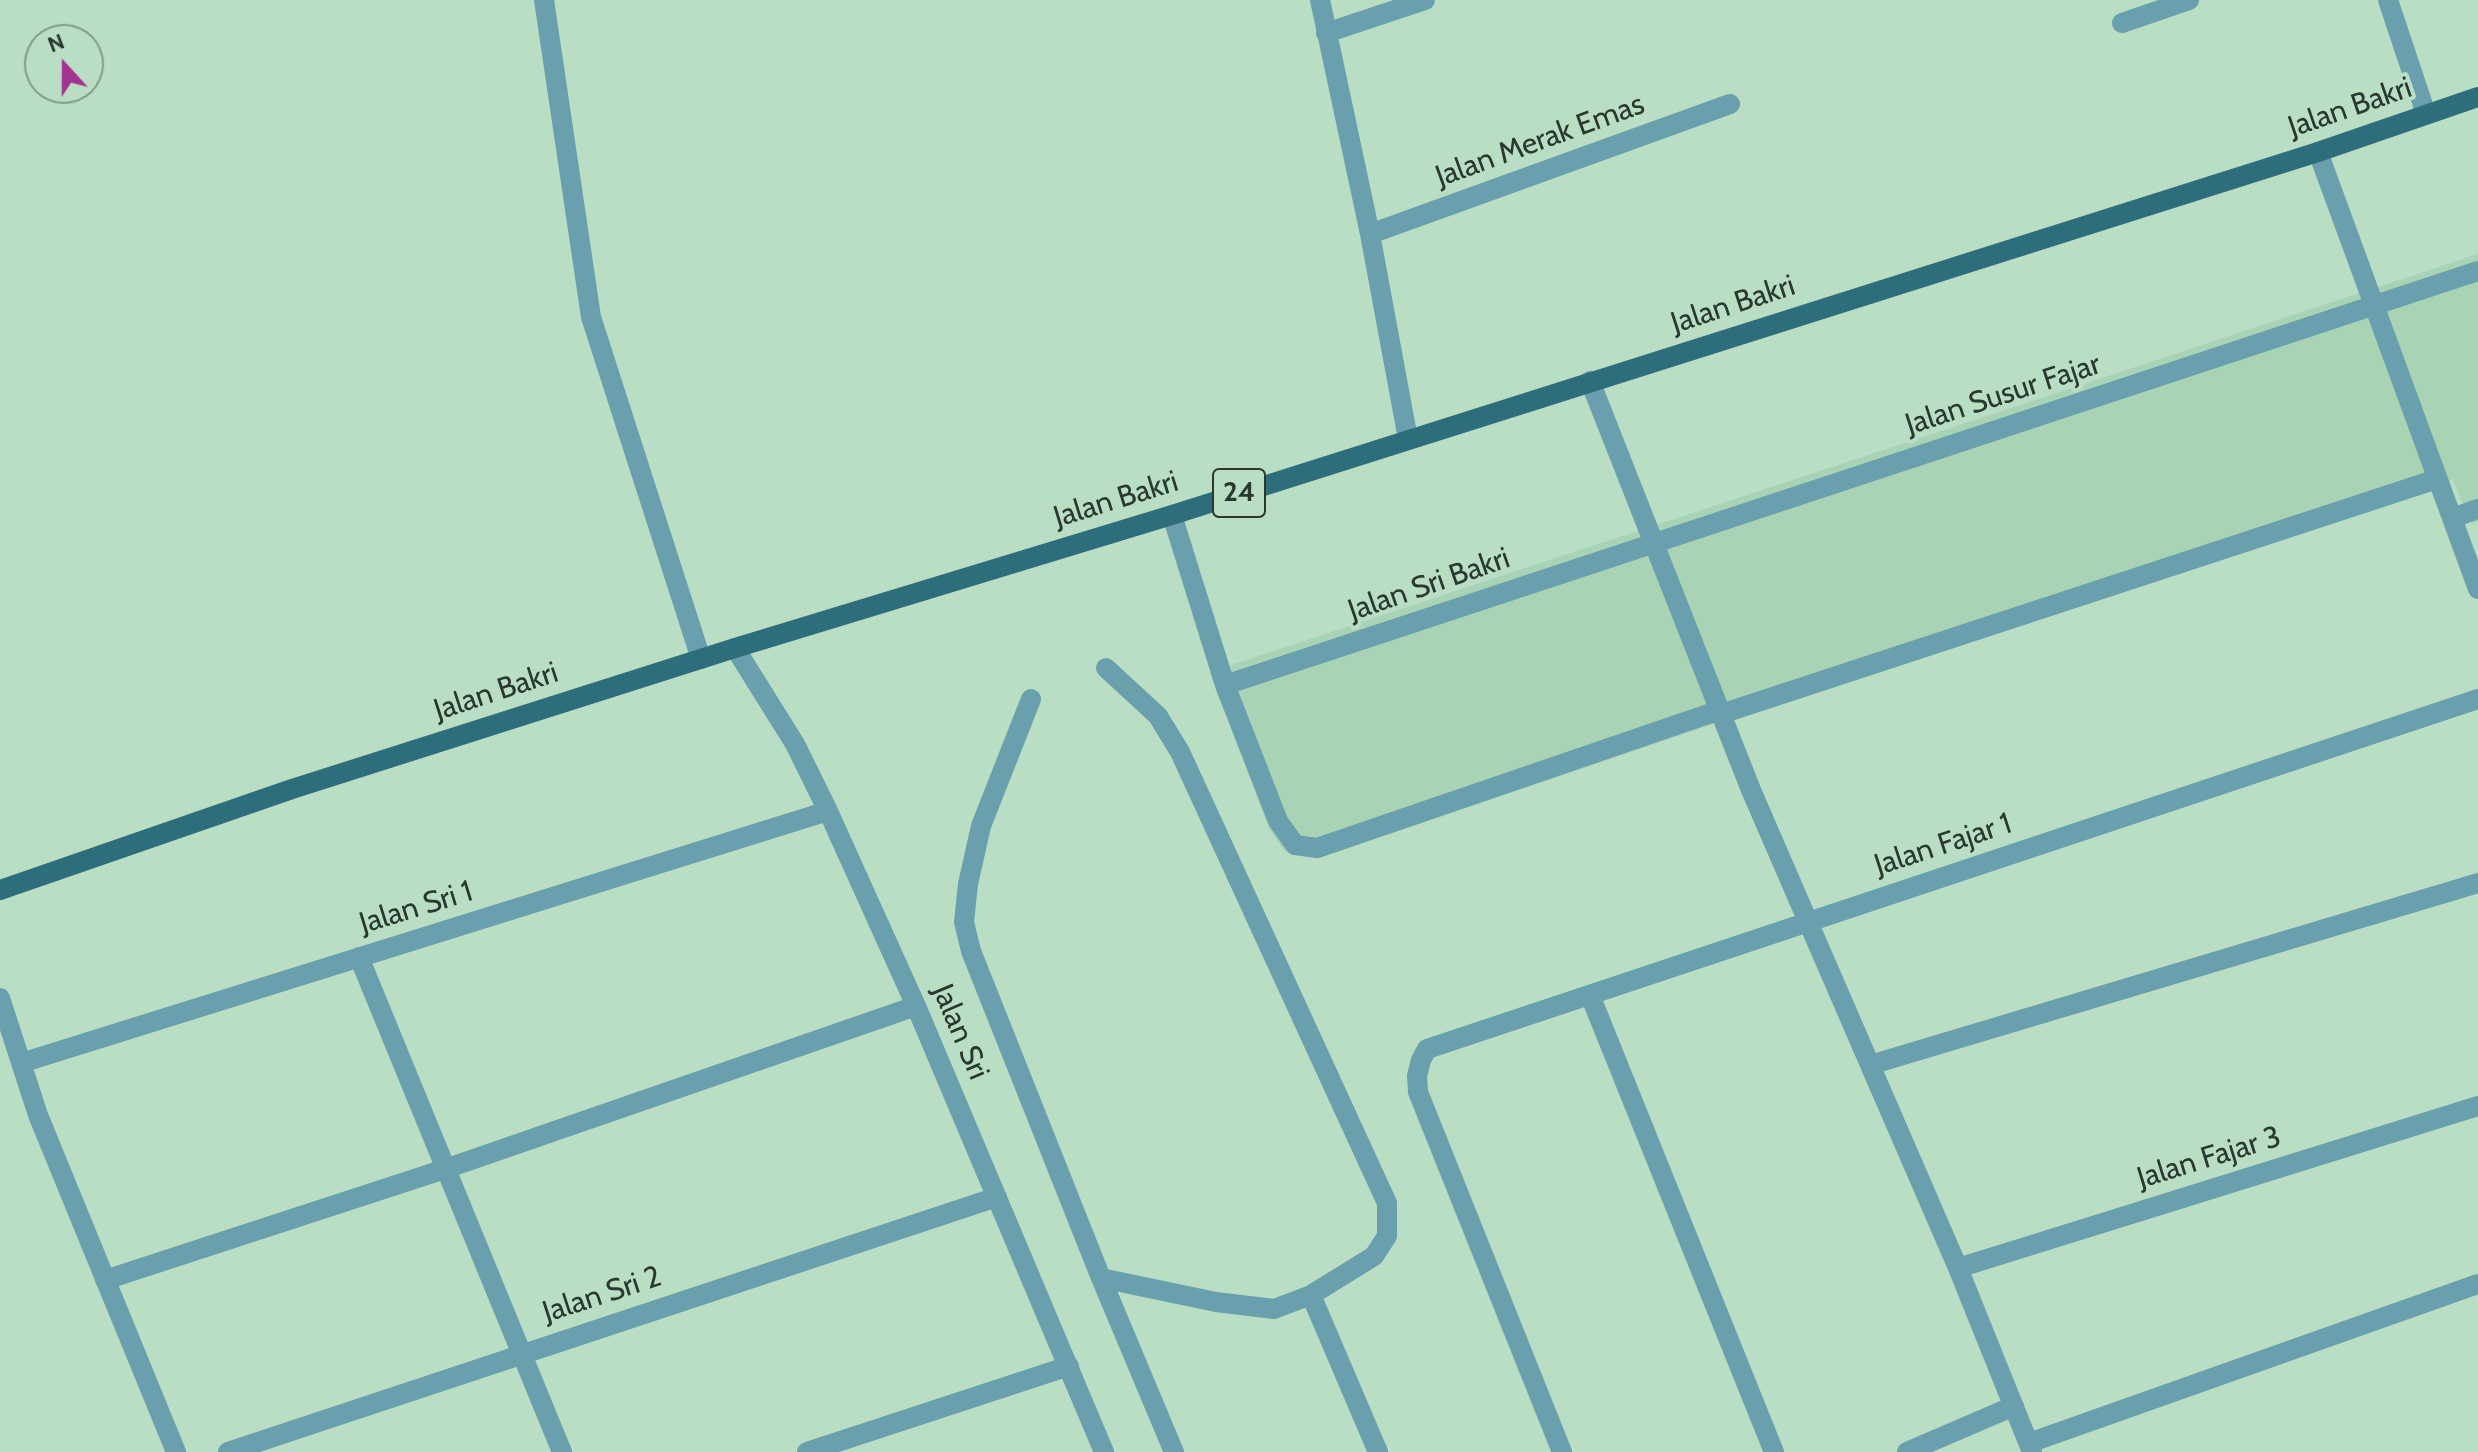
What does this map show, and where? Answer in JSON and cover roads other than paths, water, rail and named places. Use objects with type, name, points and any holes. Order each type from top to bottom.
[{"type":"main road","name":"Jalan Bakri","points":[[0,890],[292,789],[735,648],[1172,515],[2318,152],[2478,97]]},
{"type":"street","points":[[544,0],[591,317],[701,659]]},
{"type":"street","points":[[1320,0],[1370,234],[1408,439]]},
{"type":"street","points":[[1326,33],[1425,0]]},
{"type":"street","points":[[2122,23],[2189,0]]},
{"type":"street","points":[[2388,0],[2426,114]]},
{"type":"street","name":"Jalan Merak Emas","points":[[1370,234],[1730,104]]},
{"type":"street","points":[[2318,152],[2478,589]]},
{"type":"street","name":"Jalan Susur Fajar","points":[[1653,541],[2478,271]]},
{"type":"street","points":[[1590,381],[1720,712],[1958,1268],[2030,1448],[2478,1284]]},
{"type":"street","points":[[1172,515],[1225,685],[1278,821],[1295,845],[1317,848],[1720,712],[2437,479]]},
{"type":"street","points":[[2452,518],[2478,509]]},
{"type":"street","name":"Jalan Sri Bakri","points":[[1225,685],[1653,541]]},
{"type":"street","name":"Jalan Sri","points":[[735,648],[795,744],[828,811],[916,1006],[1104,1452]]},
{"type":"street","points":[[1101,1278],[1216,1302],[1274,1309],[1311,1295],[1374,1256],[1387,1236],[1387,1203],[1180,752],[1158,716],[1106,668]]},
{"type":"street","points":[[1031,699],[981,826],[968,884],[964,922],[971,951],[1174,1452]]},
{"type":"street","name":"Jalan Fajar 1","points":[[1562,1452],[1418,1092],[1421,1060],[1427,1049],[2478,699]]},
{"type":"street","name":"Jalan Sri 1","points":[[21,1063],[828,811]]},
{"type":"street","points":[[1870,1065],[2478,883]]},
{"type":"street","points":[[359,957],[562,1452]]},
{"type":"street","points":[[1590,995],[1774,1452]]},
{"type":"street","points":[[0,998],[38,1115],[176,1452]]},
{"type":"street","points":[[105,1280],[445,1169],[916,1006]]},
{"type":"street","name":"Jalan Fajar 3","points":[[1958,1268],[2478,1106]]},
{"type":"street","name":"Jalan Sri 2","points":[[228,1452],[997,1197]]},
{"type":"street","points":[[1311,1295],[1378,1452]]},
{"type":"street","points":[[807,1452],[1069,1366]]},
{"type":"street","points":[[1907,1452],[2014,1406]]}]
